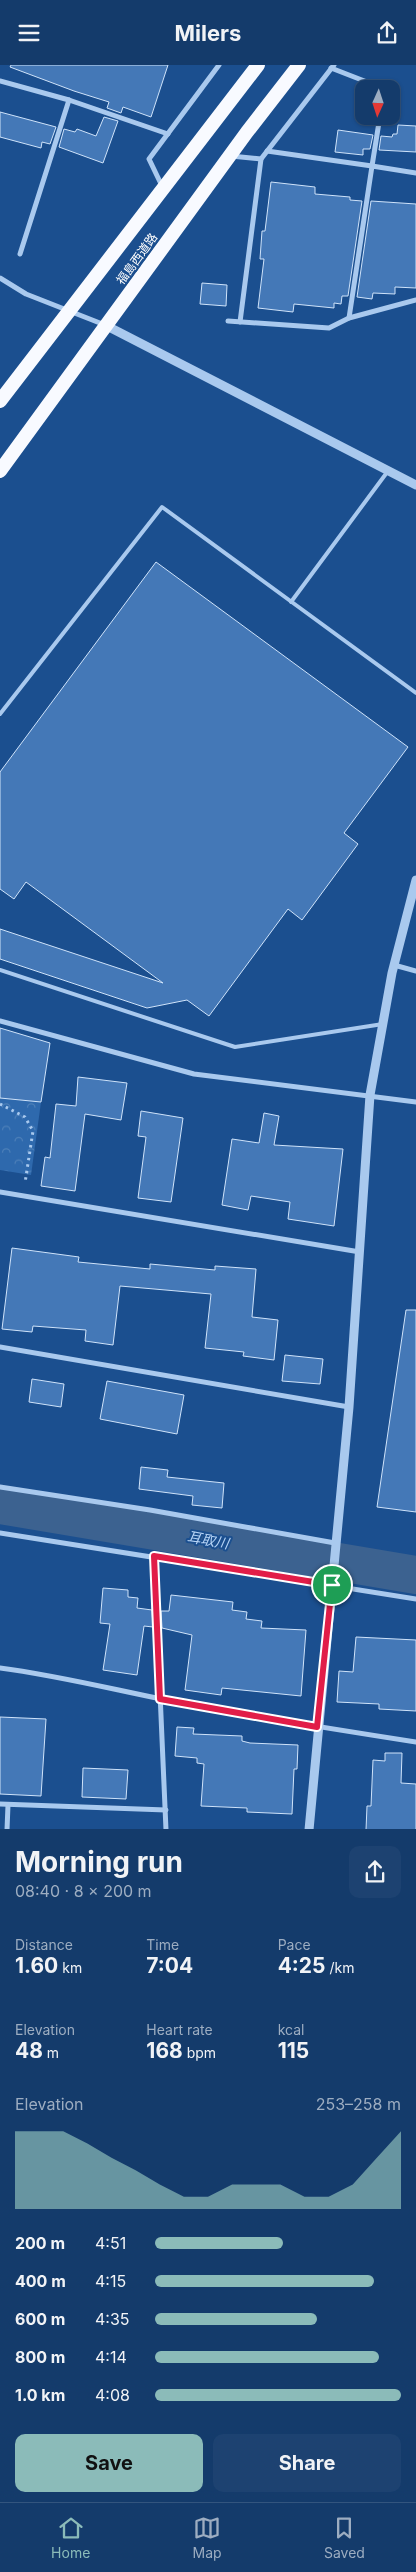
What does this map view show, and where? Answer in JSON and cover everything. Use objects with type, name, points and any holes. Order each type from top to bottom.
[{"type":"highway","name":"福島西道路","points":[[0,401],[258,65]]},
{"type":"highway","name":"福島西道路","points":[[0,471],[108,326],[230,156],[300,65]]},
{"type":"street","points":[[163,189],[149,159],[219,65]]},
{"type":"street","points":[[240,322],[261,159],[332,67],[363,80]]},
{"type":"street","points":[[0,81],[69,100],[168,134]]},
{"type":"street","points":[[20,254],[69,100]]},
{"type":"street","points":[[349,318],[379,125]]},
{"type":"street","points":[[267,151],[416,173]]},
{"type":"street","points":[[230,156],[261,159]]},
{"type":"street","points":[[0,278],[26,294],[108,326],[416,485]]},
{"type":"street","points":[[228,321],[329,329],[349,318],[416,301]]},
{"type":"street","points":[[308,1829],[349,1407],[370,1095],[394,965],[416,880]]},
{"type":"street","points":[[394,965],[416,971]]},
{"type":"street","points":[[0,1021],[194,1074],[274,1086],[370,1095],[416,1102]]},
{"type":"street","points":[[0,1192],[360,1252]]},
{"type":"street","points":[[0,1347],[349,1407]]},
{"type":"street","points":[[0,1487],[150,1510],[335,1548]]},
{"type":"street","points":[[0,1533],[416,1599]]},
{"type":"street","points":[[154,1556],[166,1829]]},
{"type":"street","points":[[0,1668],[54,1675],[160,1699],[317,1727],[416,1742]]},
{"type":"street","points":[[0,1804],[166,1810]]},
{"type":"street","points":[[7,1829],[8,1805]]},
{"type":"lane","points":[[291,602],[388,471]]},
{"type":"lane","points":[[0,714],[162,507],[416,693]]},
{"type":"lane","points":[[0,970],[235,1047],[383,1024]]},
{"type":"path","points":[[0,1104],[25,1117],[32,1131],[27,1174]]},
{"type":"green space","points":[[0,1098],[41,1102],[31,1175],[0,1170]]},
{"type":"building","points":[[11,65],[168,65],[151,117],[123,107],[121,113],[107,108],[109,102],[10,67]]},
{"type":"building","points":[[0,112],[56,127],[50,144],[42,142],[41,148],[0,137]]},
{"type":"building","points":[[104,117],[118,121],[103,163],[59,147],[64,129],[75,132],[77,129],[96,136]]},
{"type":"building","points":[[398,125],[416,126],[416,152],[379,150],[381,136],[392,137],[393,134],[397,134]]},
{"type":"building","points":[[338,130],[373,135],[370,149],[363,149],[363,155],[335,152]]},
{"type":"building","points":[[271,182],[315,187],[315,194],[350,197],[350,200],[362,201],[348,296],[342,296],[341,304],[334,303],[334,308],[294,304],[293,312],[258,308],[264,259],[260,259],[262,231],[265,231]]},
{"type":"building","points":[[371,201],[416,204],[416,288],[395,287],[395,294],[373,293],[372,299],[357,297]]},
{"type":"building","points":[[202,283],[227,285],[226,306],[200,304]]},
{"type":"building","points":[[156,562],[408,747],[344,833],[358,844],[302,920],[288,909],[209,1016],[187,1000],[147,1008],[0,959],[0,929],[163,983],[26,882],[14,899],[0,889],[0,772]]},
{"type":"building","points":[[0,1028],[50,1043],[41,1102],[0,1098]]},
{"type":"building","points":[[78,1077],[127,1083],[121,1120],[85,1114],[75,1191],[41,1186],[45,1157],[50,1158],[56,1104],[76,1106]]},
{"type":"building","points":[[141,1111],[183,1118],[171,1202],[138,1198],[146,1137],[138,1136]]},
{"type":"building","points":[[264,1113],[279,1116],[274,1145],[343,1149],[334,1226],[288,1219],[290,1202],[251,1196],[248,1210],[222,1205],[232,1139],[259,1143]]},
{"type":"building","points":[[12,1248],[79,1257],[78,1262],[150,1269],[150,1264],[215,1270],[215,1266],[256,1269],[252,1317],[278,1320],[274,1360],[243,1356],[244,1352],[205,1348],[211,1294],[120,1286],[113,1345],[85,1341],[86,1330],[33,1326],[32,1332],[2,1329]]},
{"type":"building","points":[[406,1310],[416,1310],[416,1512],[377,1507]]},
{"type":"building","points":[[285,1355],[323,1359],[320,1384],[282,1381]]},
{"type":"building","points":[[32,1379],[64,1384],[61,1407],[29,1402]]},
{"type":"building","points":[[107,1381],[184,1395],[177,1434],[100,1419]]},
{"type":"building","points":[[141,1467],[168,1470],[167,1477],[224,1483],[222,1508],[192,1505],[193,1496],[139,1489]]},
{"type":"building","points":[[103,1588],[128,1590],[128,1597],[138,1598],[137,1608],[152,1610],[153,1627],[144,1626],[137,1675],[103,1670],[110,1624],[100,1623]]},
{"type":"building","points":[[171,1595],[233,1602],[232,1610],[247,1612],[246,1619],[262,1621],[261,1628],[306,1630],[301,1696],[222,1688],[221,1695],[185,1690],[192,1635],[162,1628],[161,1611],[169,1611]]},
{"type":"building","points":[[356,1637],[416,1640],[416,1711],[379,1709],[379,1704],[337,1702],[339,1671],[353,1672]]},
{"type":"building","points":[[0,1717],[46,1719],[41,1796],[0,1794]]},
{"type":"building","points":[[177,1727],[194,1728],[193,1734],[242,1736],[242,1741],[250,1743],[298,1745],[297,1769],[294,1769],[292,1814],[247,1812],[247,1808],[201,1806],[204,1764],[197,1763],[197,1758],[175,1756]]},
{"type":"building","points":[[385,1753],[402,1753],[401,1783],[416,1784],[416,1829],[366,1829],[367,1806],[371,1806],[373,1760],[385,1761]]},
{"type":"building","points":[[83,1768],[128,1770],[126,1799],[82,1797]]},
{"type":"waterway","name":"耳取川","points":[[0,1505],[416,1575]]},
{"type":"route","points":[[154,1556],[332,1585],[317,1727],[160,1699],[154,1556]]}]
